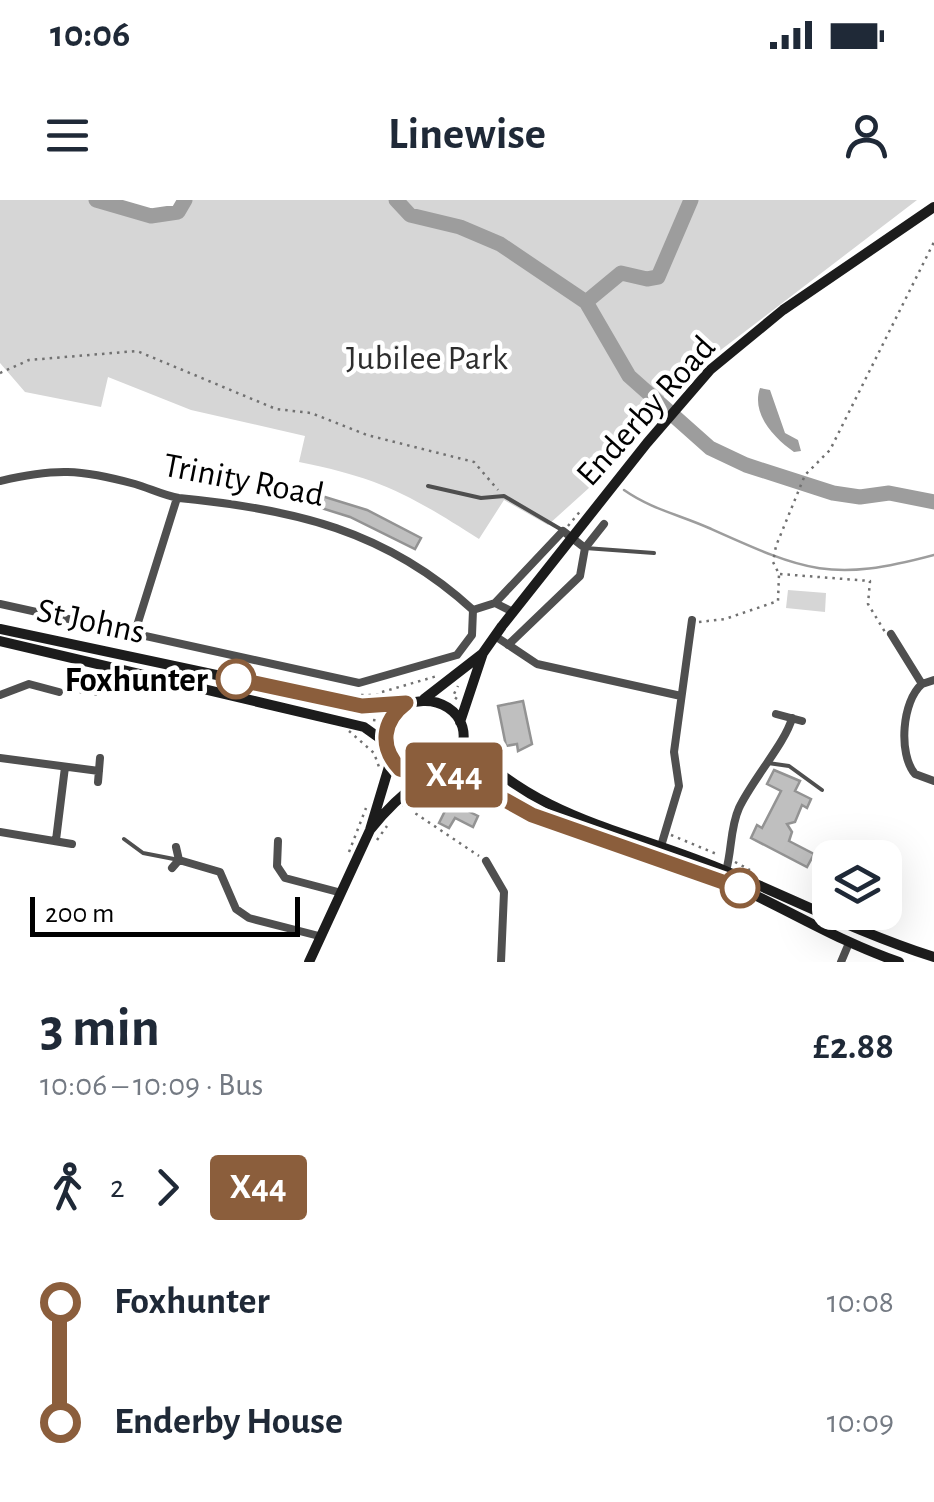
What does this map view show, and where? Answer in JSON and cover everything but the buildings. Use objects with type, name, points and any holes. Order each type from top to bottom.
[{"type":"main road","name":"Enderby Road","points":[[424,699],[485,650],[568,534],[710,370],[783,310],[934,207]]},
{"type":"main road","name":"St Johns","points":[[0,629],[334,701],[362,706],[406,703]]},
{"type":"main road","name":"St Johns","points":[[0,641],[364,727],[385,742]]},
{"type":"main road","name":"Enderby Road","points":[[460,722],[485,650]]},
{"type":"main road","points":[[440,774],[452,766],[463,740],[460,722],[439,702],[424,699],[406,703],[388,722],[385,742],[392,760],[412,776],[460,775],[532,815],[724,880],[848,943],[898,962]]},
{"type":"main road","points":[[463,740],[489,768],[545,805],[726,871],[864,934],[934,957]]},
{"type":"main road","points":[[309,962],[338,892],[370,830],[392,760]]},
{"type":"main road","points":[[370,830],[426,777]]},
{"type":"street","name":"Trinity Road","points":[[0,481],[48,470],[82,470],[177,498],[277,510],[324,521],[397,554],[474,610]]},
{"type":"street","points":[[135,632],[177,498]]},
{"type":"street","points":[[508,645],[580,576],[585,548],[604,524]]},
{"type":"street","points":[[0,604],[359,683],[457,655],[472,635],[474,610],[495,604],[568,534],[585,548]]},
{"type":"street","points":[[495,604],[512,612]]},
{"type":"street","points":[[661,846],[679,786],[674,752],[692,620]]},
{"type":"street","points":[[891,634],[922,684]]},
{"type":"street","points":[[472,635],[485,650]]},
{"type":"street","points":[[495,636],[537,664],[681,696]]},
{"type":"street","points":[[934,680],[922,684],[909,704],[905,752],[916,774],[934,781]]},
{"type":"street","points":[[41,698],[44,685]]},
{"type":"street","points":[[0,695],[16,686],[44,685],[58,692]]},
{"type":"street","points":[[726,871],[733,824],[763,764],[797,720],[776,714]]},
{"type":"street","points":[[0,758],[99,771]]},
{"type":"street","points":[[98,782],[100,758]]},
{"type":"street","points":[[56,840],[65,766]]},
{"type":"street","points":[[0,832],[72,844]]},
{"type":"street","points":[[278,841],[277,866],[285,878],[338,892]]},
{"type":"street","points":[[176,848],[179,860]]},
{"type":"street","points":[[172,868],[179,860]]},
{"type":"street","points":[[179,860],[220,872],[236,908],[249,918],[319,936]]},
{"type":"street","points":[[486,861],[504,892],[501,962]]},
{"type":"street","points":[[841,962],[848,943]]},
{"type":"lane","points":[[428,486],[481,498],[504,496],[568,534]]},
{"type":"lane","points":[[585,548],[654,553]]},
{"type":"lane","points":[[763,764],[789,766],[822,790]]},
{"type":"lane","points":[[124,839],[143,853],[179,860]]},
{"type":"path","points":[[692,620],[706,623],[773,604],[780,596],[774,554],[805,475],[830,450],[934,242]]},
{"type":"path","points":[[0,373],[29,360],[137,352],[276,409],[312,412],[367,435],[474,462],[504,496]]},
{"type":"path","points":[[779,574],[870,581],[868,604],[885,632],[891,634]]},
{"type":"path","points":[[58,692],[98,694],[112,666]]},
{"type":"path","points":[[380,692],[438,675]]},
{"type":"path","points":[[460,775],[465,762],[483,773],[489,768]]},
{"type":"path","points":[[376,774],[378,764]]},
{"type":"path","points":[[344,866],[368,803]]},
{"type":"path","points":[[403,805],[486,861]]},
{"type":"green space","name":"Jubilee Park","points":[[0,200],[96,200],[151,216],[178,212],[185,200],[917,200],[667,391],[654,415],[600,478],[548,525],[504,500],[479,539],[393,490],[299,462],[305,436],[191,410],[108,377],[101,407],[25,392],[0,363]]},
{"type":"green space","points":[[788,590],[826,593],[825,612],[786,608]]},
{"type":"shaded area","points":[[760,388],[770,390],[785,433],[798,440],[801,451],[794,452],[766,425],[759,407]]},
{"type":"waterway","points":[[96,200],[151,216],[178,212],[185,200]]},
{"type":"waterway","points":[[396,200],[410,215],[460,227],[500,244],[586,302],[629,376],[710,448],[746,465],[833,493],[860,497],[889,493],[934,502]]},
{"type":"waterway","points":[[586,302],[621,273],[647,279],[658,277],[691,200]]},
{"type":"waterway","points":[[624,490],[655,507],[770,554],[818,568],[868,569],[934,555]]},
{"type":"bus line","name":"X44","points":[[236,679],[362,706],[406,703],[388,722],[385,742],[392,760],[412,776],[460,775],[532,815],[588,837],[659,856],[740,888]]},
{"type":"place","name":"Foxhunter","points":[[236,679]]}]
